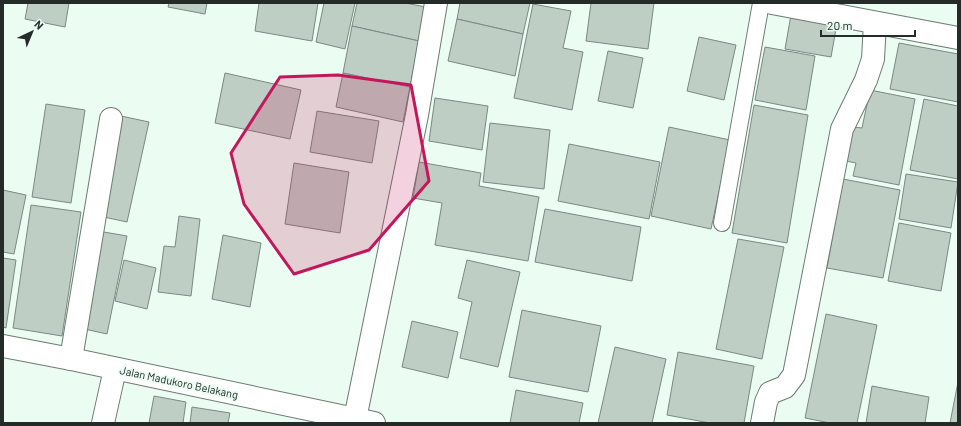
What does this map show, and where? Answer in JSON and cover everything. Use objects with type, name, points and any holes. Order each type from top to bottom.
[{"type":"street","points":[[351,420],[416,115],[436,3]]},
{"type":"street","points":[[772,3],[958,38]]},
{"type":"street","points":[[762,423],[766,402],[770,393],[785,387],[794,375],[842,129],[866,80],[873,58],[875,23]]},
{"type":"street","points":[[71,359],[111,119]]},
{"type":"street","name":"Jalan Madukoro Belakang","points":[[3,346],[71,359],[351,420]]},
{"type":"street","points":[[103,423],[115,369]]},
{"type":"lane","points":[[722,223],[761,3]]},
{"type":"highlighted area","points":[[338,75],[411,85],[429,181],[369,250],[294,274],[244,204],[231,153],[280,77]]},
{"type":"building","points":[[28,3],[69,3],[65,27],[25,19]]},
{"type":"building","points":[[169,3],[207,3],[205,14],[168,7]]},
{"type":"building","points":[[259,3],[318,3],[312,41],[255,31]]},
{"type":"building","points":[[324,3],[355,3],[345,49],[316,42]]},
{"type":"building","points":[[357,3],[405,3],[426,7],[419,41],[352,26]]},
{"type":"building","points":[[460,3],[530,3],[523,34],[457,19]]},
{"type":"building","points":[[591,3],[654,3],[648,49],[586,41]]},
{"type":"building","points":[[533,4],[571,11],[563,48],[583,52],[572,110],[514,98]]},
{"type":"building","points":[[792,9],[838,18],[831,57],[785,49]]},
{"type":"building","points":[[457,19],[523,34],[515,76],[448,61]]},
{"type":"building","points":[[352,26],[419,41],[410,87],[343,73]]},
{"type":"building","points":[[699,37],[736,45],[724,100],[687,91]]},
{"type":"building","points":[[899,43],[958,54],[958,102],[890,89]]},
{"type":"building","points":[[765,47],[815,56],[806,110],[755,100]]},
{"type":"building","points":[[608,51],[643,58],[633,108],[598,101]]},
{"type":"building","points":[[225,73],[301,90],[290,139],[215,123]]},
{"type":"building","points":[[343,73],[410,87],[403,122],[336,107]]},
{"type":"building","points":[[870,90],[915,99],[899,185],[853,176],[856,163],[846,161],[853,127],[862,128]]},
{"type":"building","points":[[435,98],[488,106],[482,150],[429,141]]},
{"type":"building","points":[[924,99],[958,106],[958,179],[910,170]]},
{"type":"building","points":[[46,104],[85,110],[71,203],[32,197]]},
{"type":"building","points":[[754,105],[808,115],[787,243],[732,233]]},
{"type":"building","points":[[317,111],[379,121],[372,163],[310,152]]},
{"type":"building","points":[[121,116],[149,122],[127,222],[99,216]]},
{"type":"building","points":[[490,123],[550,130],[544,189],[483,182]]},
{"type":"building","points":[[669,127],[730,140],[711,229],[651,216]]},
{"type":"building","points":[[569,144],[660,162],[649,219],[558,201]]},
{"type":"building","points":[[419,162],[481,173],[479,186],[539,197],[528,261],[435,245],[442,203],[413,198]]},
{"type":"building","points":[[294,163],[349,172],[340,233],[285,224]]},
{"type":"building","points":[[906,174],[958,182],[951,228],[899,219]]},
{"type":"building","points":[[843,179],[900,190],[883,278],[827,268]]},
{"type":"building","points":[[3,190],[26,195],[14,254],[3,252]]},
{"type":"building","points":[[31,205],[81,212],[62,336],[13,328]]},
{"type":"building","points":[[545,209],[641,227],[632,281],[535,262]]},
{"type":"building","points":[[179,216],[200,219],[191,296],[158,292],[164,246],[175,247]]},
{"type":"building","points":[[899,223],[951,233],[941,291],[888,281]]},
{"type":"building","points":[[98,231],[127,236],[107,334],[80,328]]},
{"type":"building","points":[[223,235],[261,243],[250,307],[212,299]]},
{"type":"building","points":[[738,239],[784,247],[762,359],[716,349]]},
{"type":"building","points":[[3,258],[16,260],[6,328],[3,327]]},
{"type":"building","points":[[124,260],[156,268],[147,309],[115,301]]},
{"type":"building","points":[[467,260],[520,272],[498,367],[460,358],[472,302],[458,298]]},
{"type":"building","points":[[522,310],[601,326],[588,392],[509,377]]},
{"type":"building","points":[[826,314],[877,325],[857,423],[830,423],[805,418]]},
{"type":"building","points":[[412,321],[458,332],[448,378],[402,367]]},
{"type":"building","points":[[615,347],[666,359],[652,423],[598,423]]},
{"type":"building","points":[[678,352],[754,366],[744,423],[710,423],[667,415]]},
{"type":"building","points":[[958,382],[958,423],[950,423]]},
{"type":"building","points":[[872,386],[929,397],[925,423],[866,423]]},
{"type":"building","points":[[516,390],[583,403],[579,423],[510,423]]},
{"type":"building","points":[[154,396],[186,402],[183,423],[149,423]]},
{"type":"building","points":[[192,407],[230,413],[228,423],[190,423]]}]
